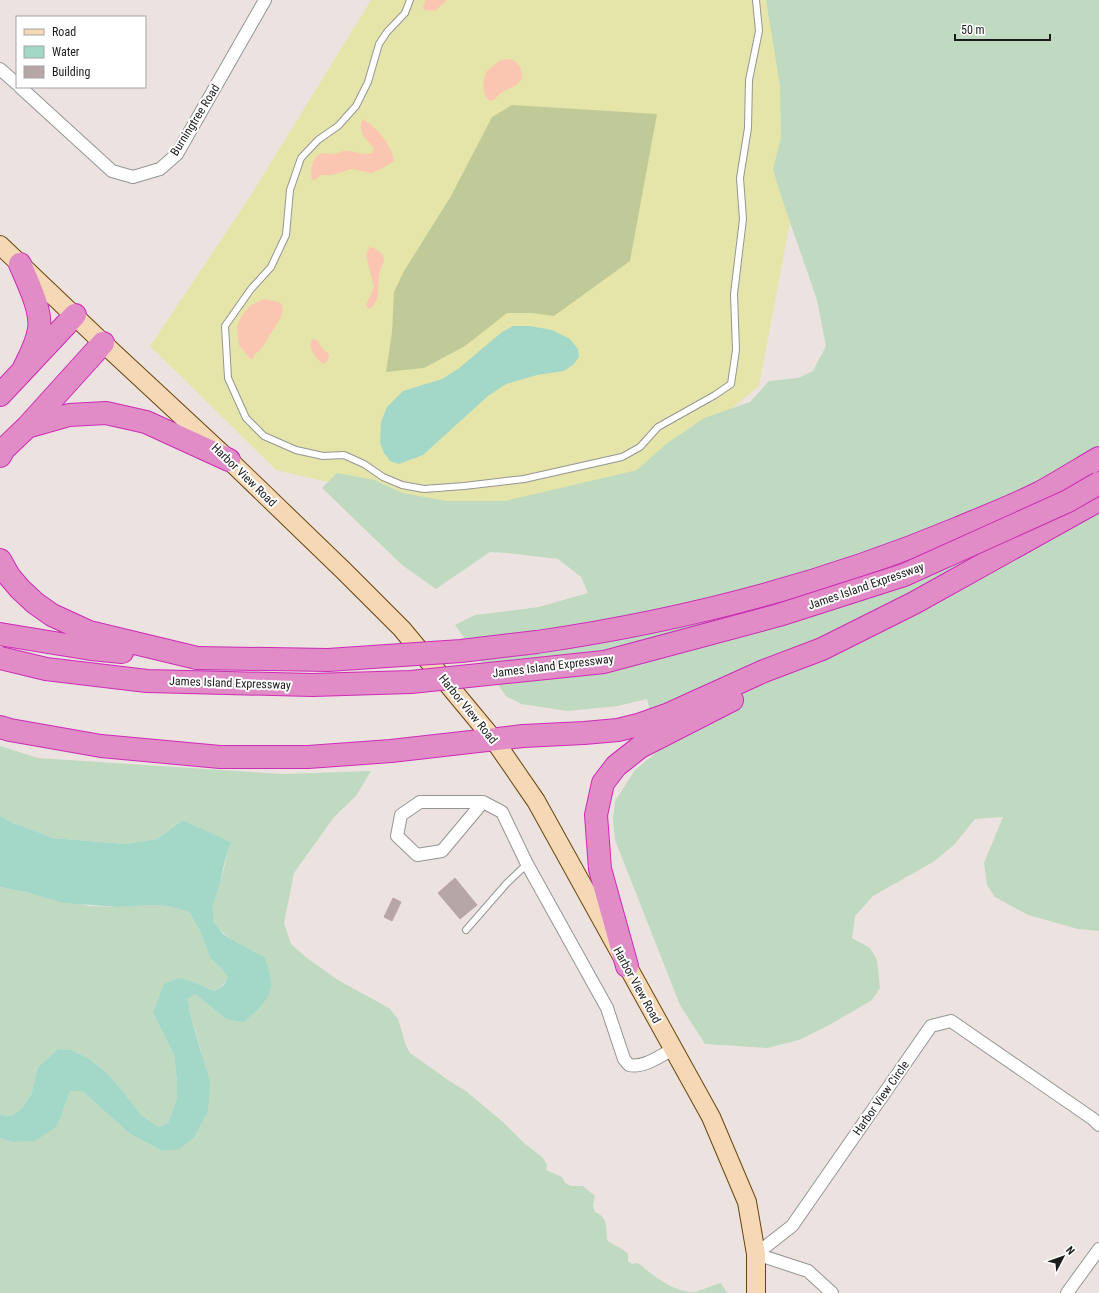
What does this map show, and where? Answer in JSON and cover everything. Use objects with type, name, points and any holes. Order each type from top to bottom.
[{"type":"highway","points":[[20,264],[36,301],[39,328],[35,345],[23,370]]},
{"type":"highway","points":[[0,395],[75,316]]},
{"type":"highway","points":[[0,456],[4,449],[27,427],[103,343]]},
{"type":"highway","points":[[27,427],[69,416],[106,413],[146,422],[229,460]]},
{"type":"highway","name":"James Island Expressway","points":[[0,634],[92,649],[197,658],[328,660],[461,651],[591,634],[660,621],[830,576],[937,537],[1041,492],[1099,458]]},
{"type":"highway","name":"James Island Expressway","points":[[0,658],[46,670],[147,681],[312,685],[411,682],[604,662],[778,615],[904,575],[1068,501],[1099,483]]},
{"type":"highway","points":[[627,966],[600,870],[596,815],[604,783],[616,766],[640,747],[723,705],[822,649],[914,604],[1099,500]]},
{"type":"highway","points":[[5,568],[25,594],[52,615],[89,632],[197,658]]},
{"type":"highway","points":[[0,727],[101,746],[220,757],[308,757],[391,751],[523,736],[591,733],[618,730],[638,725],[668,714],[764,671],[822,649]]},
{"type":"main road","name":"Harbor View Road","points":[[0,245],[229,460],[402,629],[494,740],[536,801],[711,1117],[747,1202],[756,1254],[756,1293]]},
{"type":"street","name":"Burningtree Road","points":[[21,88],[112,171],[133,177],[160,169],[177,154],[265,0]]},
{"type":"street","points":[[0,69],[16,83]]},
{"type":"street","points":[[483,802],[442,851],[417,854],[397,836],[401,815],[420,802],[483,802],[502,812],[527,864],[607,1008],[624,1059],[629,1065],[636,1066],[673,1049]]},
{"type":"street","name":"Harbor View Circle","points":[[756,1254],[792,1226],[931,1026],[951,1022],[1093,1119],[1099,1125]]},
{"type":"street","points":[[1067,1293],[1099,1249]]},
{"type":"street","points":[[756,1254],[808,1271],[832,1293]]},
{"type":"lane","points":[[410,0],[405,13],[387,32],[379,44],[368,82],[356,106],[338,126],[318,140],[301,158],[290,190],[286,235],[271,267],[251,289],[225,326],[228,378],[246,418],[264,436],[296,450],[323,456],[344,454],[364,464],[383,478],[402,485],[424,489],[524,479],[622,457],[640,447],[658,427],[715,395],[731,384],[736,350],[734,294],[743,219],[740,178],[748,128],[749,80],[759,31],[756,0]]},
{"type":"lane","points":[[466,930],[507,883],[527,864]]},
{"type":"shaded area","points":[[371,0],[832,0],[759,386],[623,499],[466,514],[276,470],[150,346],[249,198]]},
{"type":"shaded area","points":[[766,0],[1099,0],[1099,931],[1078,929],[1028,915],[995,897],[987,885],[984,863],[1003,817],[975,819],[954,845],[933,862],[873,896],[855,916],[852,938],[870,948],[877,960],[880,988],[872,1000],[833,1023],[799,1040],[767,1048],[705,1044],[680,1005],[615,840],[613,819],[615,801],[635,770],[659,750],[647,699],[618,706],[568,711],[521,704],[506,696],[455,625],[475,615],[539,607],[588,593],[581,577],[558,559],[490,552],[436,589],[402,565],[322,488],[337,473],[374,480],[403,493],[447,501],[505,501],[637,470],[666,444],[704,418],[750,402],[769,381],[798,378],[813,371],[826,346],[817,300],[773,169],[781,138],[780,86]]},
{"type":"shaded area","points":[[512,105],[657,114],[630,261],[554,316],[532,313],[507,313],[465,346],[424,368],[386,372],[392,332],[394,292],[404,271],[451,196],[492,117]]},
{"type":"shaded area","points":[[0,746],[38,758],[282,774],[371,771],[356,796],[334,817],[294,873],[284,923],[291,944],[307,958],[338,980],[389,1008],[398,1019],[406,1046],[410,1053],[466,1091],[504,1123],[524,1143],[542,1157],[547,1164],[546,1170],[562,1177],[565,1183],[571,1186],[583,1186],[595,1196],[593,1206],[595,1212],[602,1217],[606,1223],[607,1240],[628,1254],[628,1261],[632,1264],[638,1263],[650,1273],[679,1290],[695,1292],[721,1283],[727,1293],[0,1293],[0,1138],[12,1142],[62,1114],[70,1091],[82,1091],[130,1134],[162,1151],[202,1054],[190,1013],[188,999],[195,994],[226,1019],[238,943],[219,929],[213,920],[212,914],[212,908],[231,842],[183,820],[157,839],[126,844],[53,838],[14,823],[0,816]]},
{"type":"shaded area","points":[[0,887],[89,906],[118,907],[156,905],[172,907],[189,912],[201,933],[210,958],[222,969],[228,978],[224,984],[214,991],[191,981],[153,1013],[174,1055],[177,1099],[168,1123],[159,1127],[141,1115],[105,1071],[88,1058],[72,1050],[58,1049],[38,1067],[31,1095],[23,1107],[12,1116],[0,1115]]},
{"type":"sand","points":[[426,0],[447,0],[435,11],[424,10],[423,7]]},
{"type":"sand","points":[[511,59],[519,65],[522,78],[517,84],[504,91],[491,101],[484,92],[486,72],[499,61]]},
{"type":"sand","points":[[362,119],[372,125],[387,143],[394,161],[372,173],[352,169],[332,175],[321,175],[315,180],[312,180],[312,166],[315,158],[319,154],[335,154],[342,151],[366,154],[372,153],[374,150],[372,146],[362,134]]},
{"type":"sand","points":[[369,247],[379,251],[384,260],[379,275],[378,297],[370,309],[366,305],[374,287],[366,255]]},
{"type":"sand","points":[[264,299],[279,302],[282,305],[283,310],[281,317],[264,345],[255,354],[253,359],[250,359],[239,345],[237,326],[243,314],[251,305]]},
{"type":"sand","points":[[312,339],[317,340],[322,348],[329,354],[328,360],[323,364],[317,358],[310,345]]},
{"type":"water","points":[[513,326],[530,326],[552,330],[570,339],[578,349],[579,357],[574,364],[564,371],[537,375],[506,384],[488,396],[423,455],[399,464],[390,461],[384,453],[380,443],[381,422],[387,407],[403,391],[442,379],[458,369],[502,332]]},
{"type":"water","points":[[0,816],[53,838],[126,844],[157,839],[183,820],[231,842],[212,908],[214,922],[223,934],[265,958],[271,979],[271,988],[262,1005],[243,1022],[226,1019],[195,994],[188,999],[190,1013],[210,1082],[208,1111],[194,1137],[179,1149],[162,1151],[130,1134],[82,1091],[70,1091],[56,1127],[35,1141],[12,1142],[0,1138],[0,1115],[12,1116],[23,1107],[31,1095],[38,1067],[58,1049],[72,1050],[88,1058],[105,1071],[141,1115],[159,1127],[168,1123],[177,1099],[174,1055],[153,1013],[164,984],[178,978],[191,981],[214,991],[224,985],[228,978],[222,969],[210,958],[201,933],[189,912],[172,907],[156,905],[118,907],[64,903],[29,893],[0,887]]},
{"type":"building","points":[[455,878],[477,905],[460,919],[438,893]]},
{"type":"building","points":[[393,898],[401,902],[392,921],[384,917]]}]
